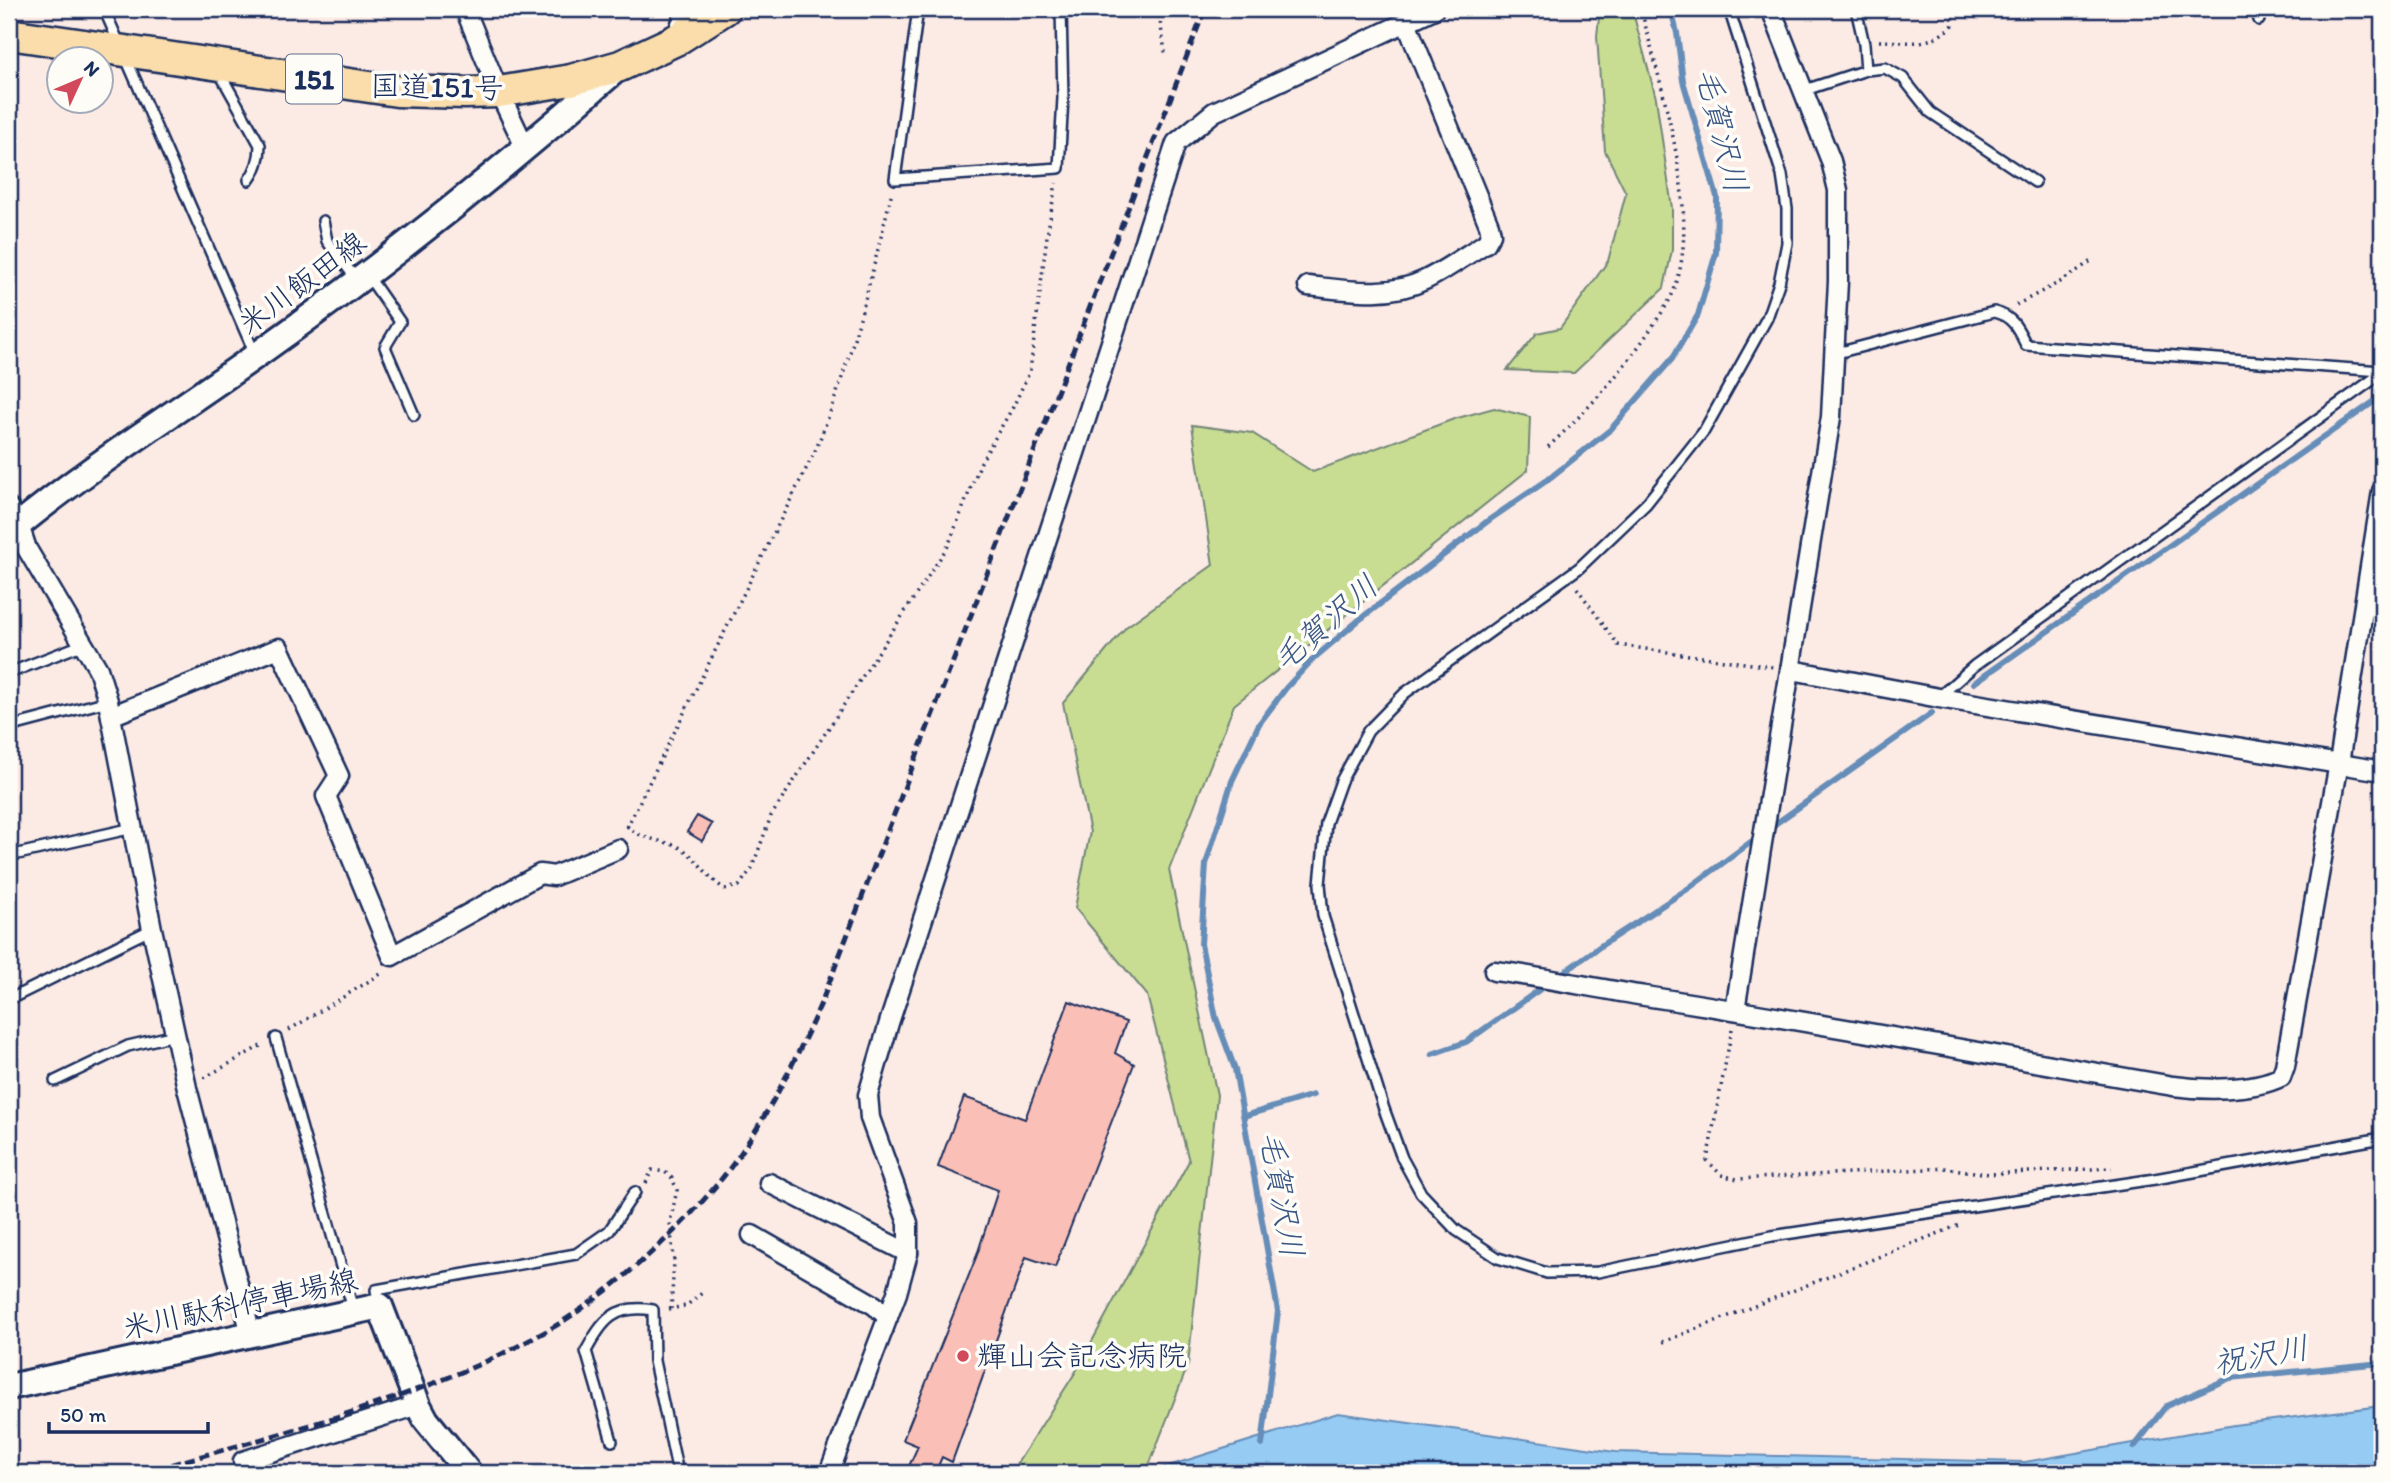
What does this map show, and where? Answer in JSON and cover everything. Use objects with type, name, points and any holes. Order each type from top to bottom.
[{"type":"highway","name":"国道151号","points":[[9,34],[397,91],[499,92],[571,80],[620,66],[676,40],[725,9]]},
{"type":"main road","name":"米川飯田線","points":[[12,522],[256,356],[362,278],[526,149],[620,66]]},
{"type":"main road","name":"米川駄科停車場線","points":[[9,1387],[380,1306],[418,1405],[426,1420],[469,1473]]},
{"type":"street","points":[[465,9],[526,149]]},
{"type":"street","points":[[676,40],[686,9]]},
{"type":"street","points":[[1735,1010],[1832,417],[1838,281],[1838,190],[1831,161],[1771,9]]},
{"type":"street","points":[[829,1473],[888,1318],[908,1253],[908,1223],[870,1118],[869,1095],[889,1023],[1176,143],[1214,112],[1427,10]]},
{"type":"street","points":[[1308,286],[1372,293],[1403,287],[1424,281],[1486,243],[1491,234],[1406,22]]},
{"type":"street","points":[[1494,971],[2173,1086],[2197,1089],[2260,1084],[2281,1077],[2339,763],[2382,491]]},
{"type":"street","points":[[12,522],[84,644],[97,669],[110,708],[152,929],[187,1088],[251,1334]]},
{"type":"street","points":[[110,708],[279,648],[339,775],[326,796],[393,956],[540,874],[554,876],[618,849]]},
{"type":"street","points":[[1792,670],[1939,698],[2382,771]]},
{"type":"street","points":[[769,1184],[908,1253]]},
{"type":"street","points":[[752,1235],[874,1305],[888,1318]]},
{"type":"street","points":[[243,1461],[418,1405]]},
{"type":"lane","points":[[104,9],[256,356]]},
{"type":"lane","points":[[918,9],[895,179],[1059,167],[1063,97],[1060,9]]},
{"type":"lane","points":[[1729,9],[1782,175],[1787,209],[1787,243],[1779,283],[1767,318],[1704,431],[1646,504],[1579,568],[1405,692],[1368,731],[1341,781],[1326,823],[1321,884],[1323,916],[1380,1096],[1402,1158],[1421,1193],[1456,1230],[1498,1258],[1547,1273],[1598,1272],[1772,1236],[2155,1179],[2382,1138]]},
{"type":"lane","points":[[1856,9],[1866,70]]},
{"type":"lane","points":[[2256,9],[2259,20]]},
{"type":"lane","points":[[215,66],[260,145],[256,170],[249,180]]},
{"type":"lane","points":[[1805,90],[1866,70],[1885,68],[1903,78],[1930,112],[2035,182]]},
{"type":"lane","points":[[324,221],[327,241],[400,322],[385,347],[414,415]]},
{"type":"lane","points":[[1833,354],[1994,312],[2004,314],[2015,323],[2026,345],[2382,372]]},
{"type":"lane","points":[[1939,698],[1974,666],[2382,372]]},
{"type":"lane","points":[[9,673],[84,644]]},
{"type":"lane","points":[[9,727],[110,708]]},
{"type":"lane","points":[[9,856],[133,828]]},
{"type":"lane","points":[[12,998],[152,929]]},
{"type":"lane","points":[[55,1081],[128,1046],[176,1035]]},
{"type":"lane","points":[[275,1038],[353,1311]]},
{"type":"lane","points":[[380,1306],[376,1290],[576,1254],[609,1231],[635,1192]]},
{"type":"lane","points":[[612,1441],[586,1351],[601,1324],[619,1311],[635,1307],[653,1310],[654,1361],[678,1473]]},
{"type":"path","points":[[1158,9],[1166,57]]},
{"type":"path","points":[[1548,447],[1583,415],[1642,342],[1674,290],[1682,253],[1683,210],[1678,159],[1641,9]]},
{"type":"path","points":[[1863,40],[1923,44],[1931,38],[1941,37],[1952,25],[1951,9]]},
{"type":"path","points":[[627,826],[636,834],[684,850],[713,883],[725,889],[739,886],[752,868],[771,816],[948,546],[981,462],[1030,371],[1047,236],[1059,167]]},
{"type":"path","points":[[618,849],[627,826],[816,449],[835,401],[861,318],[895,179]]},
{"type":"path","points":[[1994,312],[2039,295],[2094,259]]},
{"type":"path","points":[[1568,576],[1618,645],[1792,670]]},
{"type":"path","points":[[187,1088],[388,969],[393,956]]},
{"type":"path","points":[[1735,1010],[1707,1160],[1721,1175],[1737,1179],[1945,1168],[1989,1174],[2118,1168]]},
{"type":"path","points":[[652,1170],[666,1172],[677,1189],[670,1222],[674,1262],[671,1309]]},
{"type":"path","points":[[1663,1342],[1950,1230],[1973,1218]]},
{"type":"path","points":[[653,1310],[686,1307],[702,1293]]},
{"type":"green space","points":[[1600,9],[1632,9],[1656,98],[1672,208],[1672,250],[1664,288],[1574,373],[1507,370],[1537,333],[1560,328],[1608,261],[1626,193],[1605,151],[1597,36]]},
{"type":"green space","points":[[1494,408],[1530,417],[1528,470],[1234,705],[1169,870],[1217,1095],[1188,1365],[1146,1473],[1011,1473],[1075,1373],[1189,1161],[1147,995],[1075,908],[1090,832],[1063,703],[1126,627],[1213,565],[1192,425],[1252,433],[1313,472],[1454,419]]},
{"type":"water","points":[[2382,1406],[2382,1473],[1146,1473],[1338,1413],[1615,1452],[2025,1462],[2234,1425]]},
{"type":"building","points":[[697,816],[712,824],[702,841],[687,832]]},
{"type":"building","points":[[1069,1001],[1126,1022],[1115,1053],[1134,1064],[1055,1267],[1026,1257],[952,1462],[942,1457],[935,1473],[906,1473],[918,1446],[903,1440],[977,1255],[998,1190],[938,1167],[964,1097],[1025,1119]]},
{"type":"waterway","name":"毛賀沢川","points":[[1262,1445],[1278,1311],[1235,1069],[1216,1018],[1201,944],[1206,864],[1232,781],[1259,724],[1286,688],[1313,659],[1359,620],[1489,520],[1546,481],[1611,429],[1672,359],[1698,315],[1716,253],[1717,197],[1683,81],[1671,9]]},
{"type":"waterway","points":[[1974,683],[2382,396]]},
{"type":"waterway","points":[[1768,829],[1932,713]]},
{"type":"waterway","points":[[1432,1054],[1466,1042],[1602,945],[1689,888],[1759,836]]},
{"type":"waterway","points":[[1244,1116],[1313,1095]]},
{"type":"waterway","name":"祝沢川","points":[[2134,1447],[2166,1406],[2230,1378],[2382,1363]]},
{"type":"railway","points":[[142,1473],[350,1413],[452,1376],[502,1354],[574,1314],[623,1277],[693,1212],[730,1168],[757,1129],[822,1001],[1205,9]]},
{"type":"place","name":"輝山会記念病院","points":[[963,1356]]}]
